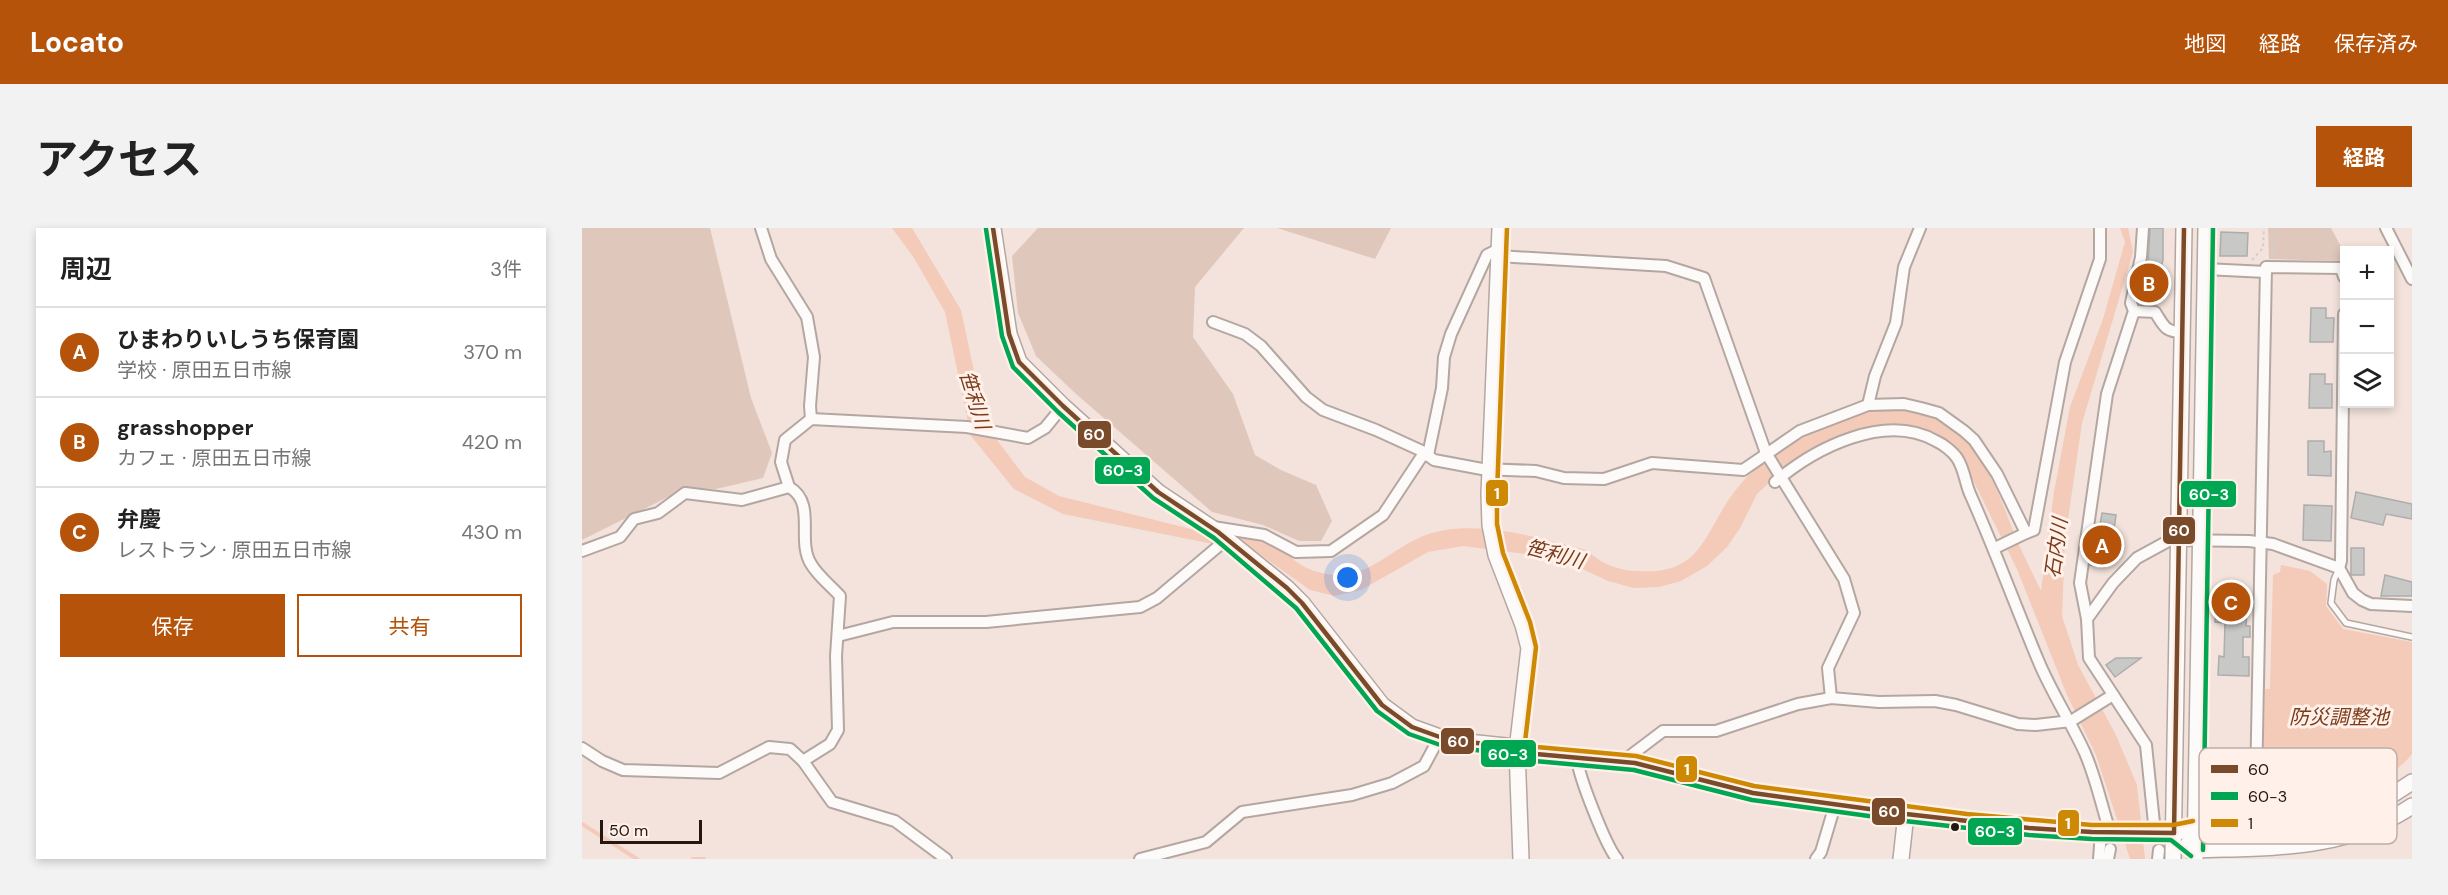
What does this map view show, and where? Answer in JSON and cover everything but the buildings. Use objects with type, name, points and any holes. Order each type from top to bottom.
[{"type":"street","points":[[761,228],[771,259],[807,317],[814,357],[811,419]]},
{"type":"street","points":[[993,228],[1009,334],[1019,362],[1063,406],[1158,492],[1217,532],[1287,588],[1302,603],[1382,705],[1412,727],[1438,738],[1536,754],[1622,762],[1656,768],[1753,793],[1835,804],[2029,828],[2174,833],[2199,828]]},
{"type":"street","points":[[1500,228],[1490,470],[1491,529],[1495,550],[1523,625],[1529,648],[1517,750],[1521,859]]},
{"type":"street","points":[[1868,405],[1875,376],[1896,323],[1904,267],[1920,228]]},
{"type":"street","points":[[1997,547],[2034,530],[2065,362],[2100,259],[2100,228]]},
{"type":"street","points":[[2143,228],[2141,257],[2131,303],[2134,311],[2107,394],[2080,584],[2087,619],[2090,658],[2109,697],[2145,745],[2153,833]]},
{"type":"street","points":[[2174,859],[2184,228]]},
{"type":"street","points":[[2195,855],[2206,228]]},
{"type":"street","points":[[2386,228],[2412,279]]},
{"type":"street","points":[[1428,455],[1442,388],[1444,357],[1451,334],[1487,255],[1499,253],[1666,266],[1704,278],[1767,454],[1778,478],[1844,579],[1854,613],[1828,668],[1831,698]]},
{"type":"street","points":[[2205,269],[2340,272]]},
{"type":"street","points":[[2257,748],[2260,542],[2271,270]]},
{"type":"street","points":[[2134,311],[2155,312],[2166,329],[2171,332],[2182,332]]},
{"type":"street","points":[[1213,322],[1245,333],[1261,346],[1306,397],[1323,410],[1376,430],[1434,460],[1490,470],[1536,471],[1564,478],[1604,479],[1652,463],[1743,470],[1800,431],[1868,405],[1904,404],[1921,408],[1939,413],[1964,430],[1974,440],[1997,474],[2025,534]]},
{"type":"street","points":[[2339,568],[2342,561],[2344,354]]},
{"type":"street","points":[[803,761],[830,744],[838,730],[840,596],[810,563],[804,538],[804,505],[797,492],[789,487],[781,462],[785,440],[811,419],[967,427],[999,435],[1028,438],[1045,428],[1063,406]]},
{"type":"street","points":[[1778,478],[1821,450],[1880,430],[1898,429],[1919,432],[1938,442],[1956,456],[1964,472],[1969,492],[1997,547],[2038,660],[2084,752],[2096,784],[2107,822],[2099,859]]},
{"type":"street","points":[[1217,532],[1264,535],[1296,552],[1331,551],[1383,515],[1422,456],[1428,455]]},
{"type":"street","points":[[582,551],[620,537],[633,519],[658,513],[685,493],[742,500],[789,487]]},
{"type":"street","points":[[838,636],[893,622],[986,622],[1140,607],[1157,598],[1210,551],[1217,532]]},
{"type":"street","points":[[2087,619],[2113,583],[2137,558],[2166,540],[2178,539],[2260,542],[2284,548],[2339,568],[2353,592],[2362,600],[2371,604],[2412,606]]},
{"type":"street","points":[[1622,762],[1663,731],[1716,731],[1798,704],[1831,698],[1879,702],[1935,701],[2018,724],[2036,725],[2069,721],[2109,697]]},
{"type":"street","points":[[1140,859],[1206,842],[1242,812],[1352,795],[1392,783],[1424,766],[1438,738]]},
{"type":"street","points":[[582,748],[602,761],[623,770],[719,773],[769,747],[790,749],[803,761],[832,802],[895,821],[946,859]]},
{"type":"street","points":[[1577,758],[1577,765],[1588,796],[1617,859]]},
{"type":"street","points":[[2397,792],[2412,782]]},
{"type":"street","points":[[1816,859],[1821,852],[1835,804]]},
{"type":"street","points":[[2397,815],[2412,806]]},
{"type":"street","points":[[1901,859],[1906,813]]},
{"type":"street","points":[[2174,833],[2195,855]]},
{"type":"street","points":[[2195,855],[2314,844]]},
{"type":"lane","points":[[2339,568],[2334,580],[2331,603],[2346,623],[2412,637]]},
{"type":"path","points":[[2250,262],[2263,248],[2264,228]]},
{"type":"path","points":[[2271,270],[2275,228]]},
{"type":"path","points":[[2323,228],[2340,265]]},
{"type":"shaded area","points":[[582,228],[710,228],[751,398],[772,453],[763,478],[716,489],[686,488],[582,540]]},
{"type":"shaded area","points":[[1038,228],[1244,228],[1195,287],[1193,337],[1233,394],[1255,455],[1281,470],[1316,485],[1332,521],[1321,541],[1299,541],[1263,525],[1212,512],[1075,393],[1036,356],[1018,313],[1012,256]]},
{"type":"shaded area","points":[[1277,228],[1391,228],[1375,259]]},
{"type":"shaded area","points":[[2268,228],[2331,228],[2341,246],[2340,261],[2269,259]]},
{"type":"water","points":[[892,228],[912,228],[961,310],[982,409],[997,440],[1025,477],[1059,496],[1203,532],[1271,541],[1302,565],[1320,573],[1332,575],[1360,571],[1421,537],[1461,528],[1526,535],[1587,550],[1604,563],[1616,568],[1659,571],[1677,566],[1690,558],[1701,546],[1739,486],[1755,469],[1776,453],[1826,425],[1853,416],[1880,411],[1906,410],[1930,415],[1950,426],[1979,456],[1993,481],[2041,591],[2054,492],[2070,407],[2103,319],[2125,242],[2120,228],[2128,228],[2133,252],[2082,423],[2065,540],[2062,616],[2078,665],[2115,733],[2137,785],[2145,859],[2130,859],[2096,755],[2067,695],[2017,569],[1966,466],[1952,448],[1926,431],[1900,425],[1875,427],[1783,470],[1757,494],[1740,528],[1727,547],[1707,566],[1681,581],[1659,587],[1634,588],[1608,581],[1578,567],[1535,555],[1463,546],[1428,552],[1361,590],[1334,596],[1310,590],[1258,553],[1063,514],[1014,489],[971,436],[945,312],[914,258]]},
{"type":"water","name":"防災調整池","points":[[2281,565],[2310,571],[2327,584],[2326,606],[2343,629],[2412,642],[2412,754],[2397,769],[2397,748],[2264,748],[2265,689],[2270,689],[2273,575],[2280,572]]},
{"type":"waterway","points":[[582,824],[637,859]]},
{"type":"waterway","points":[[693,859],[704,859]]},
{"type":"transit line","name":"60","points":[[993,228],[1009,334],[1019,362],[1063,406],[1158,492],[1218,532],[1287,588],[1302,603],[1382,705],[1412,727],[1448,740],[1506,746],[1536,754],[1635,763],[1753,793],[2029,828],[2092,832],[2174,833]]},
{"type":"transit line","name":"1","points":[[1507,228],[1497,524],[1503,553],[1530,622],[1536,647],[1524,751]]},
{"type":"transit line","name":"60","points":[[2174,833],[2184,228]]},
{"type":"transit line","name":"60-3","points":[[2205,748],[2213,228]]},
{"type":"transit line","name":"60-3","points":[[986,229],[1002,336],[1013,367],[1058,412],[1153,498],[1214,538],[1296,608],[1377,711],[1409,734],[1446,747],[1505,753],[1535,761],[1634,770],[1752,800],[2029,835],[2171,840],[2191,856]]},
{"type":"transit line","name":"1","points":[[1519,743],[1537,747],[1636,756],[1754,786],[1967,814],[2092,825],[2173,825],[2193,821]]},
{"type":"transit line","name":"60-3","points":[[2203,844],[2203,850]]},
{"type":"place","name":"grasshopper","points":[[2149,283]]},
{"type":"place","name":"ひまわりいしうち保育園","points":[[2102,545]]},
{"type":"place","name":"弁慶","points":[[2231,602]]},
{"type":"water label","name":"笹利川","points":[[975,400]]},
{"type":"water label","name":"石内川","points":[[2056,548]]},
{"type":"water label","name":"笹利川","points":[[1555,554]]}]
